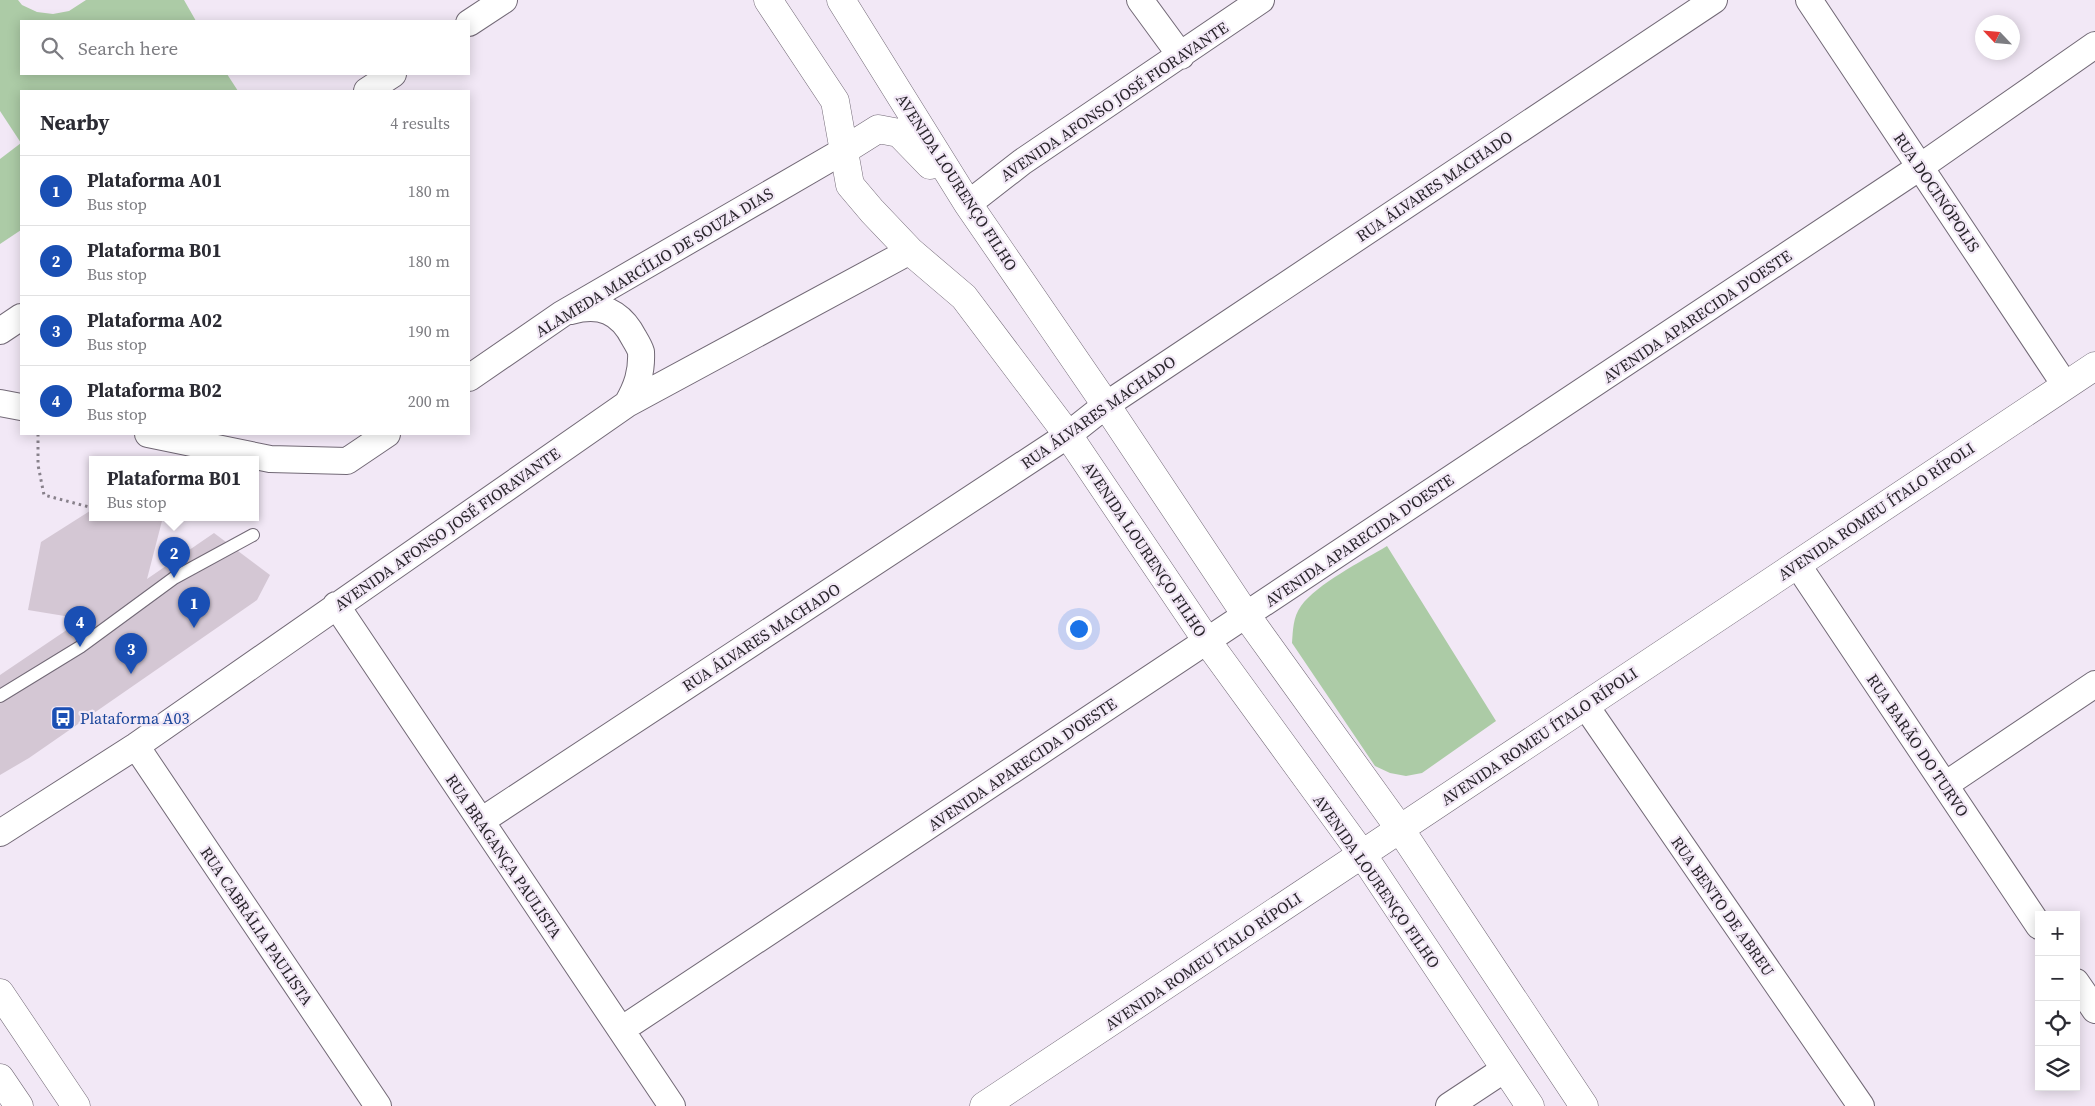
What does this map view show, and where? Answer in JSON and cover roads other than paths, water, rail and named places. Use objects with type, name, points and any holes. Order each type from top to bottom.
[{"type":"street","points":[[470,22],[504,0]]},
{"type":"street","name":"AVENIDA LOURENÇO FILHO","points":[[768,0],[835,101],[850,185],[910,251],[964,297],[1068,435],[1207,641],[1362,854],[1530,1106]]},
{"type":"street","name":"AVENIDA LOURENÇO FILHO","points":[[841,0],[968,204],[1106,405],[1246,615],[1400,829],[1584,1106]]},
{"type":"street","points":[[1140,0],[1181,56]]},
{"type":"street","name":"AVENIDA AFONSO JOSÉ FIORAVANTE","points":[[968,204],[1022,162],[1262,0]]},
{"type":"street","name":"RUA ÁLVARES MACHADO","points":[[481,821],[1068,435],[1106,405],[1714,0]]},
{"type":"street","name":"RUA DOCINÓPOLIS","points":[[1809,0],[2065,385]]},
{"type":"street","name":"AVENIDA APARECIDA D'OESTE","points":[[621,1030],[1920,167],[2095,45]]},
{"type":"street","points":[[369,90],[391,75]]},
{"type":"street","points":[[843,151],[878,129],[899,133],[968,204]]},
{"type":"street","name":"ALAMEDA MARCÍLIO DE SOUZA DIAS","points":[[470,377],[562,314],[843,151]]},
{"type":"street","name":"AVENIDA AFONSO JOSÉ FIORAVANTE","points":[[0,833],[136,746],[627,404],[910,251]]},
{"type":"street","points":[[562,314],[581,308],[598,308],[618,315],[632,333],[641,350],[640,372],[637,387],[627,404]]},
{"type":"street","points":[[0,331],[20,317]]},
{"type":"street","name":"AVENIDA ROMEU ÍTALO RÍPOLI","points":[[984,1106],[2095,366]]},
{"type":"street","points":[[0,403],[20,407]]},
{"type":"street","points":[[153,435],[255,456]]},
{"type":"street","points":[[259,457],[270,459],[347,461],[386,435]]},
{"type":"street","name":"RUA BARÃO DO TURVO","points":[[1797,564],[2035,920]]},
{"type":"street","name":"RUA BRAGANÇA PAULISTA","points":[[336,605],[672,1106]]},
{"type":"street","points":[[1945,786],[2095,684]]},
{"type":"street","name":"RUA BENTO DE ABREU","points":[[1585,705],[1861,1106]]},
{"type":"street","name":"RUA CABRÁLIA PAULISTA","points":[[136,746],[378,1106]]},
{"type":"street","points":[[0,993],[76,1106]]},
{"type":"street","points":[[1449,1106],[1505,1069]]},
{"type":"street","points":[[0,1078],[19,1106]]},
{"type":"lane","points":[[0,696],[80,647],[174,578],[253,535]]},
{"type":"place","name":"Plataforma B01","points":[[174,578]]},
{"type":"place","name":"Plataforma A01","points":[[194,628]]},
{"type":"place","name":"Plataforma B02","points":[[80,647]]},
{"type":"place","name":"Plataforma A02","points":[[131,674]]},
{"type":"place","name":"Plataforma A03","points":[[63,718]]}]
